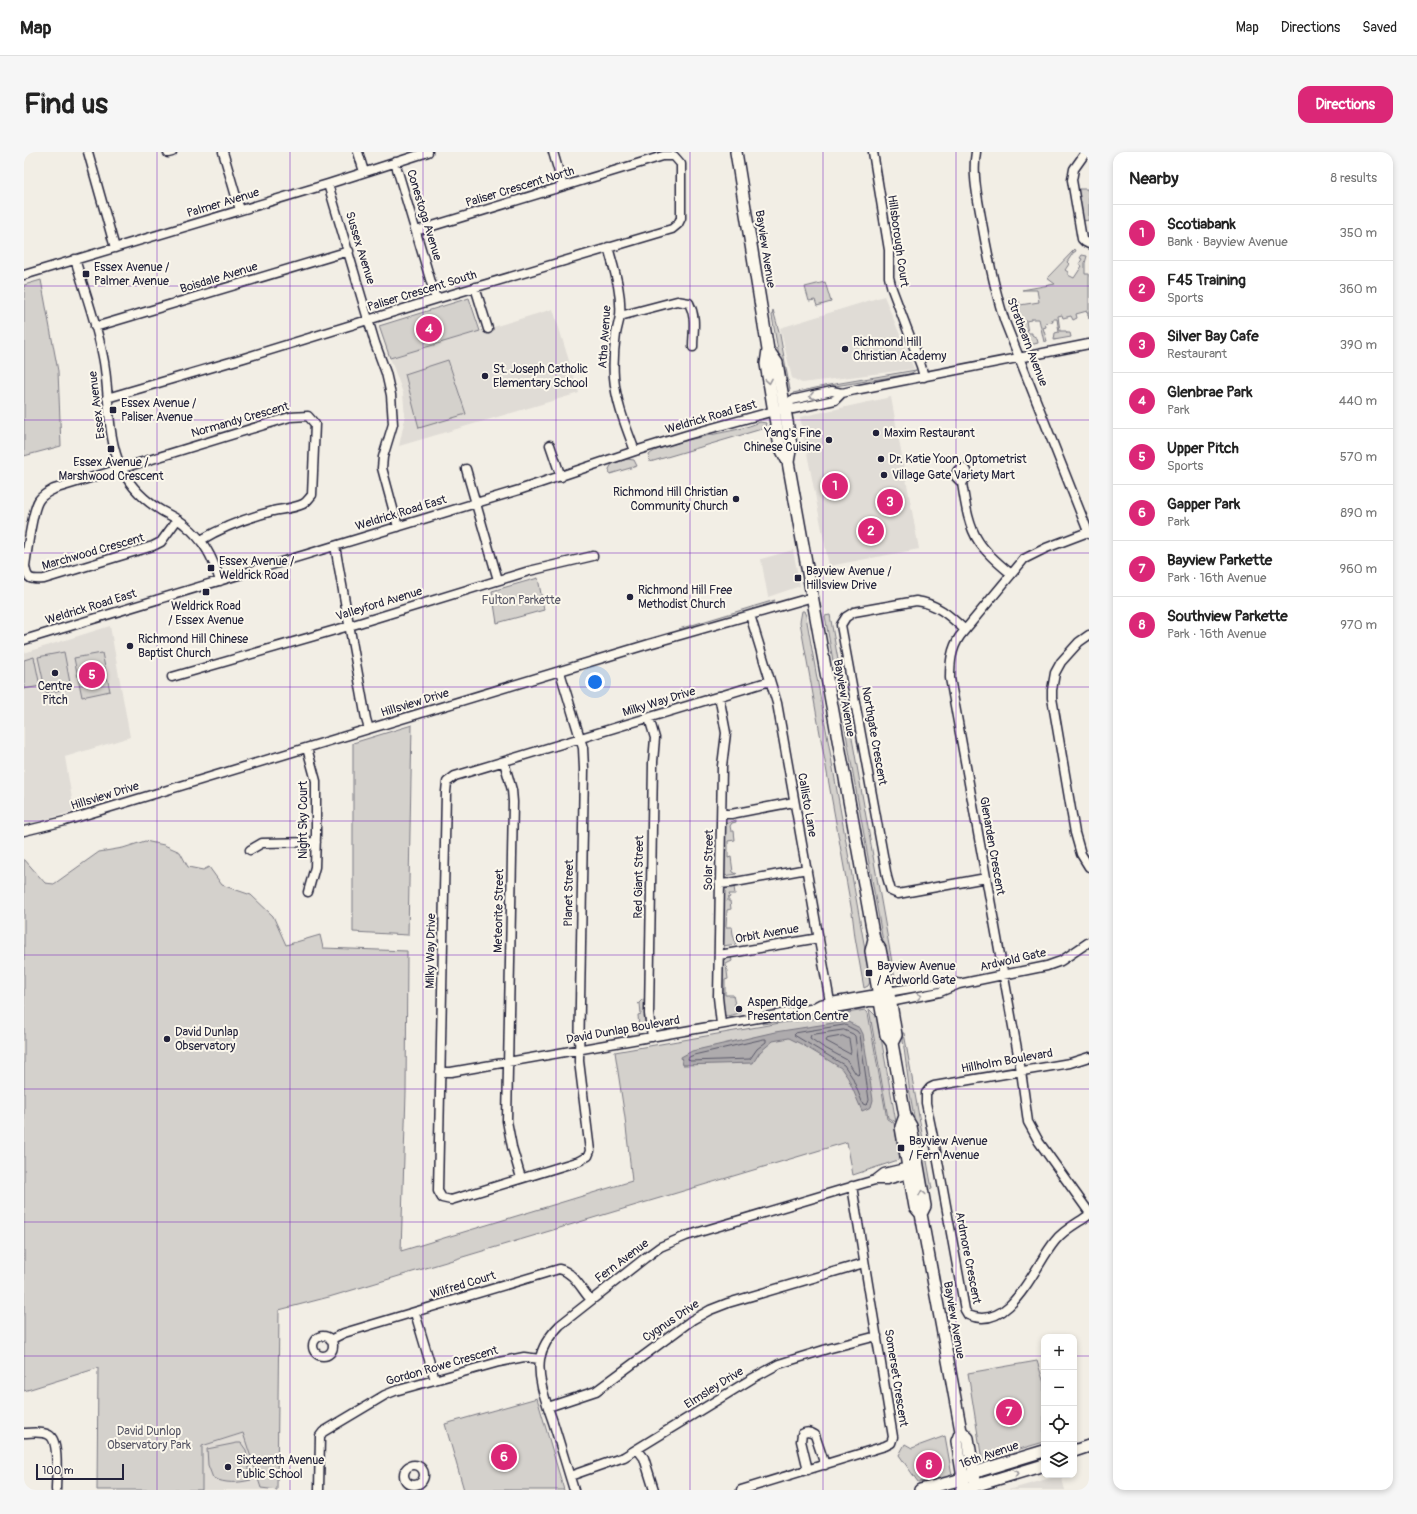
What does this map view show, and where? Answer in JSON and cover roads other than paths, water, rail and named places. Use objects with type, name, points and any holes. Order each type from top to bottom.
[{"type":"main road","name":"Bayview Avenue","points":[[736,152],[768,350],[777,363],[780,410],[791,445],[788,462],[874,940],[880,949],[884,997],[896,1035],[892,1043],[905,1116],[911,1126],[913,1169],[924,1206],[921,1214],[961,1431],[968,1438],[969,1485]]},
{"type":"main road","points":[[1077,1450],[1089,1446]]},
{"type":"main road","name":"16th Avenue","points":[[969,1485],[982,1470],[1041,1452]]},
{"type":"main road","name":"16th Avenue","points":[[920,1490],[969,1485],[1041,1466]]},
{"type":"street","points":[[88,152],[115,248]]},
{"type":"street","points":[[223,152],[240,210]]},
{"type":"street","points":[[358,152],[364,172]]},
{"type":"street","name":"Palmer Avenue","points":[[24,275],[328,184],[428,152]]},
{"type":"street","points":[[553,152],[564,186]]},
{"type":"street","name":"Hillsborough Court","points":[[873,152],[889,250],[889,277],[924,377]]},
{"type":"street","name":"Strathearn Avenue","points":[[976,152],[974,166],[975,183],[991,274],[1005,322],[1089,533]]},
{"type":"street","points":[[1086,152],[1074,169],[1072,180],[1082,239],[1089,244]]},
{"type":"street","name":"Paliser Crescent North","points":[[416,231],[663,156],[671,155],[677,158]]},
{"type":"street","name":"Paliser Crescent South","points":[[107,398],[672,229],[678,224],[681,218],[681,164],[677,158]]},
{"type":"street","name":"Conestoga Avenue","points":[[395,162],[436,299]]},
{"type":"street","name":"Sussex Avenue","points":[[328,184],[386,373],[391,395],[393,424],[383,457],[382,468],[398,527]]},
{"type":"street","name":"Atha Avenue","points":[[608,247],[619,286],[620,316],[616,341],[615,383],[619,404],[635,451]]},
{"type":"street","name":"Boisdale Avenue","points":[[95,328],[349,252]]},
{"type":"street","name":"Essex Avenue","points":[[75,260],[104,364],[111,431],[122,468],[130,484],[140,495],[160,510],[185,524],[201,540],[212,557],[220,580]]},
{"type":"street","points":[[475,287],[488,329]]},
{"type":"street","points":[[620,316],[677,301],[690,303],[693,310],[695,334],[693,347]]},
{"type":"street","name":"Weldrick Road East","points":[[24,640],[561,477],[635,451],[687,435],[780,410],[792,400],[832,391],[842,393],[1089,344]]},
{"type":"street","name":"Normandy Crescent","points":[[122,468],[290,417],[308,416],[312,419],[315,424],[312,495],[308,500],[304,504],[236,522],[219,529],[201,540]]},
{"type":"street","points":[[550,445],[561,477]]},
{"type":"street","name":"Marchwood Crescent","points":[[122,468],[54,489],[46,493],[38,500],[25,566],[28,577],[34,580],[44,579],[154,546],[162,542],[177,520]]},
{"type":"street","points":[[466,469],[498,580]]},
{"type":"street","points":[[962,483],[969,519],[979,542],[992,557],[1010,573]]},
{"type":"street","name":"Glenarden Crescent","points":[[1089,533],[1046,548],[1024,559],[1010,573],[964,629],[953,649],[950,663],[950,678],[1021,1070],[1028,1122],[1039,1142],[1089,1212]]},
{"type":"street","points":[[335,546],[369,729]]},
{"type":"street","name":"Valleyford Avenue","points":[[172,677],[349,626],[529,571],[593,556]]},
{"type":"street","name":"Hillsview Drive","points":[[24,831],[65,821],[813,597]]},
{"type":"street","name":"Northgate Crescent","points":[[964,629],[936,607],[926,602],[916,601],[854,612],[846,617],[841,624],[887,877],[891,891],[898,894],[986,878]]},
{"type":"street","name":"Callisto Lane","points":[[750,615],[777,703],[830,1002]]},
{"type":"street","points":[[1089,635],[1079,642],[1061,662],[1055,673],[1052,698],[1075,833],[1081,854],[1089,867]]},
{"type":"street","name":"Planet Street","points":[[560,672],[583,748],[584,769],[579,1050]]},
{"type":"street","name":"Milky Way Drive","points":[[579,1050],[590,1151],[588,1156],[579,1161],[451,1200],[442,1198],[438,1191],[447,782],[455,776],[770,680]]},
{"type":"street","name":"Solar Street","points":[[720,696],[726,733],[722,766],[718,997],[721,1024]]},
{"type":"street","name":"Red Giant Street","points":[[649,718],[655,742],[653,762],[649,1014],[652,1037]]},
{"type":"street","name":"Night Sky Court","points":[[307,748],[316,781],[315,867],[308,892]]},
{"type":"street","name":"Meteorite Street","points":[[504,762],[512,790],[513,802],[507,1121],[512,1147],[521,1178]]},
{"type":"street","points":[[722,814],[731,814],[794,802]]},
{"type":"street","points":[[250,850],[262,843],[316,842]]},
{"type":"street","points":[[720,884],[807,869]]},
{"type":"street","name":"Orbit Avenue","points":[[719,955],[819,938]]},
{"type":"street","name":"Ardwold Gate","points":[[884,997],[940,992],[959,984],[1036,969],[1061,961],[1089,942]]},
{"type":"street","name":"David Dunlap Boulevard","points":[[440,1072],[451,1072],[810,1009],[823,1010],[870,1002],[884,997]]},
{"type":"street","name":"David Dunlap Boulevard","points":[[810,1009],[820,1004],[830,1002],[884,997]]},
{"type":"street","name":"Hillholm Boulevard","points":[[930,1088],[1021,1070],[1070,1063],[1089,1057]]},
{"type":"street","name":"Ardmore Crescent","points":[[930,1088],[926,1093],[926,1103],[965,1310],[968,1315],[975,1318],[984,1318],[999,1313],[1010,1306],[1019,1296],[1040,1261],[1055,1240],[1062,1233],[1089,1215]]},
{"type":"street","name":"Fern Avenue","points":[[574,1490],[548,1407],[540,1375],[540,1359],[544,1347],[552,1333],[560,1325],[645,1258],[673,1241],[875,1180],[884,1173],[913,1169]]},
{"type":"street","name":"Somerset Crescent","points":[[742,1490],[891,1443],[893,1437],[852,1186]]},
{"type":"street","name":"Cygnus Drive","points":[[548,1407],[596,1391],[692,1320],[710,1310],[728,1303],[864,1263]]},
{"type":"street","name":"Wilfred Court","points":[[330,1340],[344,1333],[558,1269],[570,1274],[591,1300]]},
{"type":"street","points":[[415,1313],[435,1380]]},
{"type":"street","name":"Elmsley Drive","points":[[570,1476],[624,1457],[638,1450],[753,1378],[779,1364],[827,1349],[877,1336]]},
{"type":"street","name":"Gordon Rowe Crescent","points":[[319,1490],[319,1443],[320,1436],[323,1432],[395,1391],[517,1358],[540,1359]]},
{"type":"street","points":[[808,1470],[801,1441],[802,1434],[806,1432],[812,1432],[815,1435],[825,1465]]},
{"type":"street","points":[[24,1434],[42,1433],[53,1438],[56,1445],[56,1490]]},
{"type":"street","points":[[638,1450],[644,1458],[654,1490]]},
{"type":"water","points":[[846,1021],[860,1028],[863,1034],[873,1100],[871,1107],[862,1111],[848,1078],[841,1068],[789,1038],[773,1041],[760,1052],[753,1063],[683,1065],[681,1057],[692,1051],[775,1032]]},
{"type":"place","name":"Essex Avenue / Palmer Avenue","points":[[86,274]]},
{"type":"place","name":"Glenbrae Park","points":[[429,329]]},
{"type":"place","name":"Richmond Hill Christian Academy","points":[[845,349]]},
{"type":"place","name":"St. Joseph Catholic Elementary School","points":[[485,376]]},
{"type":"place","name":"Essex Avenue / Paliser Avenue","points":[[113,410]]},
{"type":"place","name":"Maxim Restaurant","points":[[876,433]]},
{"type":"place","name":"Yang's Fine Chinese Cuisine","points":[[829,440]]},
{"type":"place","name":"Essex Avenue / Marshwood Crescent","points":[[111,449]]},
{"type":"place","name":"Dr. Katie Yoon, Optometrist","points":[[881,459]]},
{"type":"place","name":"Village Gate Variety Mart","points":[[884,475]]},
{"type":"place","name":"Scotiabank","points":[[835,486]]},
{"type":"place","name":"Richmond Hill Christian Community Church","points":[[736,499]]},
{"type":"place","name":"Silver Bay Cafe","points":[[890,502]]},
{"type":"place","name":"F45 Training","points":[[871,531]]},
{"type":"place","name":"Essex Avenue / Weldrick Road","points":[[211,568]]},
{"type":"place","name":"Bayview Avenue / Hillsview Drive","points":[[798,578]]},
{"type":"place","name":"Weldrick Road / Essex Avenue","points":[[206,592]]},
{"type":"place","name":"Richmond Hill Free Methodist Church","points":[[630,597]]},
{"type":"place","name":"Richmond Hill Chinese Baptist Church","points":[[130,646]]},
{"type":"place","name":"Centre Pitch","points":[[55,673]]},
{"type":"place","name":"Upper Pitch","points":[[92,675]]},
{"type":"place","name":"Bayview Avenue / Ardworld Gate","points":[[869,973]]},
{"type":"place","name":"Aspen Ridge Presentation Centre","points":[[739,1009]]},
{"type":"place","name":"David Dunlap Observatory","points":[[167,1039]]},
{"type":"place","name":"Bayview Avenue / Fern Avenue","points":[[901,1148]]},
{"type":"place","name":"Bayview Parkette","points":[[1009,1412]]},
{"type":"place","name":"Gapper Park","points":[[504,1457]]},
{"type":"place","name":"Southview Parkette","points":[[929,1465]]},
{"type":"place","name":"Sixteenth Avenue Public School","points":[[228,1467]]},
{"type":"park label","name":"Fulton Parkette","points":[[521,600]]},
{"type":"park label","name":"David Dunlop Observatory Park","points":[[149,1438]]}]
